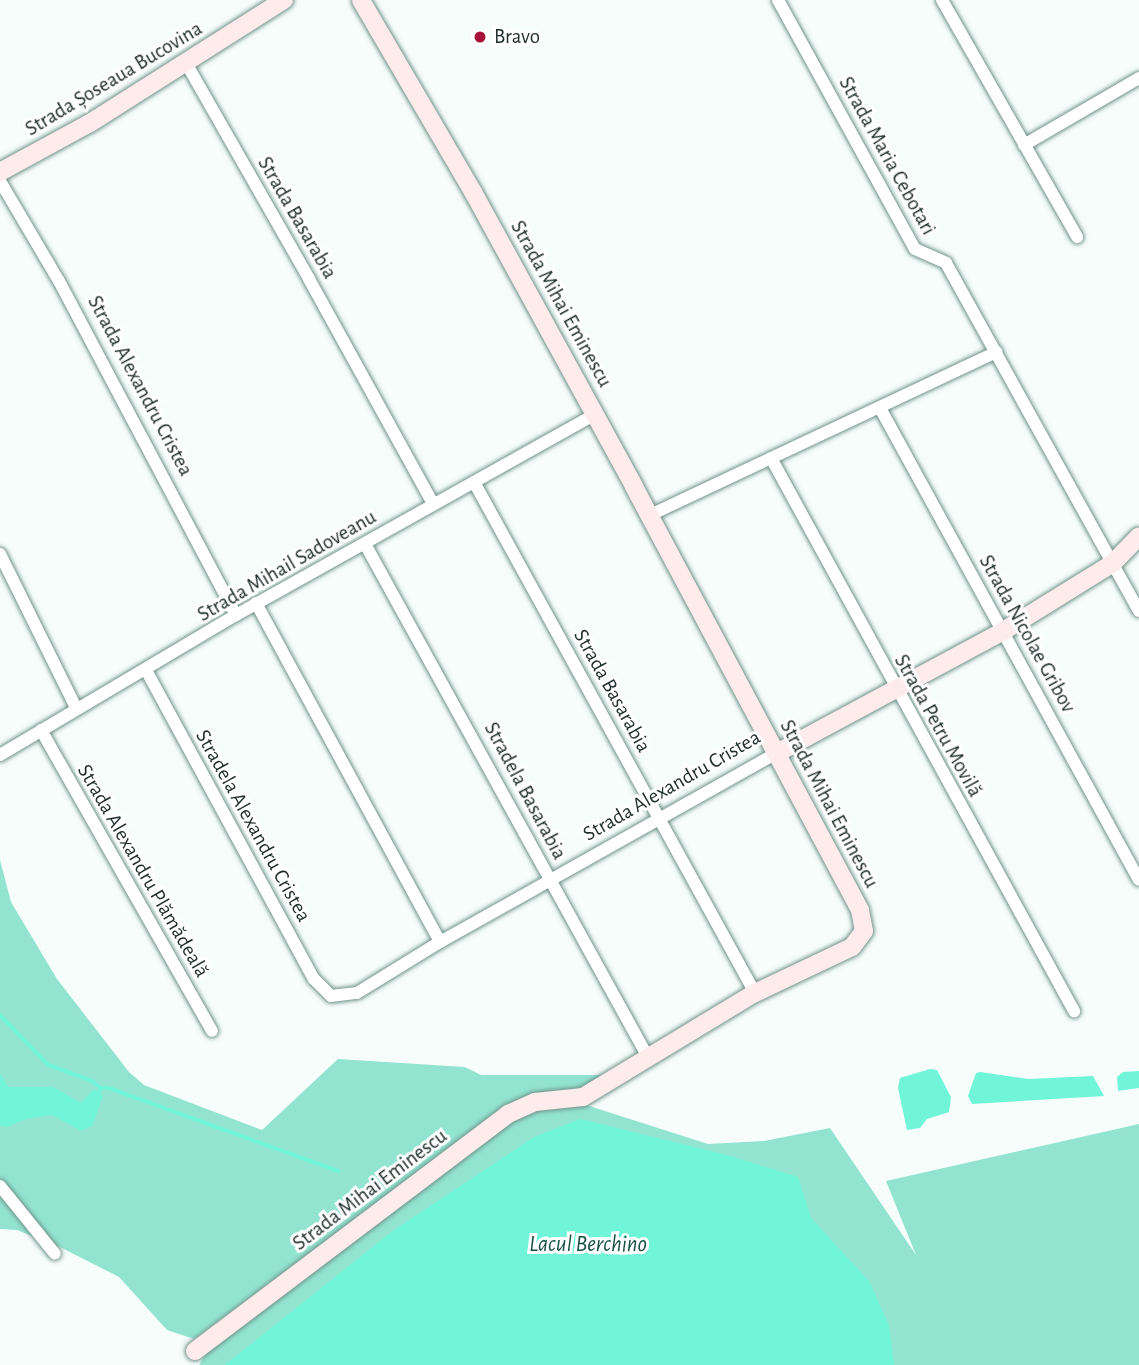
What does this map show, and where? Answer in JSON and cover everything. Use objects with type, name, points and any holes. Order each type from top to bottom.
[{"type":"street","name":"Strada Șoseaua Bucovina","points":[[0,172],[43,151],[285,0]]},
{"type":"street","name":"Strada Mihai Eminescu","points":[[195,1351],[508,1114],[535,1102],[583,1097],[755,993],[852,947],[864,931],[864,920],[595,414],[473,192],[361,0]]},
{"type":"street","name":"Strada Maria Cebotari","points":[[778,0],[915,249],[946,263],[1139,611]]},
{"type":"street","points":[[942,0],[1077,237]]},
{"type":"street","name":"Strada Basarabia","points":[[186,63],[310,279],[433,504]]},
{"type":"street","points":[[1024,145],[1139,78]]},
{"type":"street","name":"Strada Alexandru Cristea","points":[[0,181],[60,281],[236,615]]},
{"type":"street","points":[[650,516],[997,352]]},
{"type":"street","name":"Strada Nicolae Gribov","points":[[880,408],[1005,630],[1139,880]]},
{"type":"street","name":"Strada Mihail Sadoveanu","points":[[0,755],[256,603],[595,414]]},
{"type":"street","name":"Strada Petru Movilă","points":[[771,458],[1074,1011]]},
{"type":"street","name":"Strada Basarabia","points":[[474,482],[755,993]]},
{"type":"street","name":"Strada Alexandru Cristea","points":[[331,996],[357,993],[440,942],[662,820],[777,753],[1005,630],[1113,563],[1139,536]]},
{"type":"street","name":"Stradela Basarabia","points":[[365,544],[649,1059]]},
{"type":"street","points":[[0,554],[76,708]]},
{"type":"street","points":[[256,603],[440,942]]},
{"type":"street","name":"Stradela Alexandru Cristea","points":[[146,670],[314,979],[331,996]]},
{"type":"street","name":"Strada Alexandru Plămădeală","points":[[41,730],[212,1031]]},
{"type":"street","points":[[0,1186],[55,1254]]},
{"type":"shaded area","points":[[0,860],[11,902],[57,979],[129,1072],[144,1085],[262,1130],[338,1059],[465,1067],[481,1075],[604,1075],[580,1093],[535,1096],[343,1228],[194,1339],[167,1330],[119,1277],[58,1246],[17,1230],[0,1229]]},
{"type":"shaded area","points":[[583,1104],[708,1144],[764,1141],[830,1128],[916,1255],[886,1181],[1139,1124],[1139,1365],[199,1365],[209,1348],[511,1121],[538,1109]]},
{"type":"water","points":[[930,1069],[937,1070],[951,1097],[949,1112],[927,1119],[920,1128],[907,1130],[898,1088],[900,1078]]},
{"type":"water","points":[[1139,1071],[1139,1088],[1118,1091],[1117,1077],[1123,1072]]},
{"type":"water","points":[[0,1073],[8,1087],[53,1087],[81,1103],[94,1089],[103,1096],[92,1126],[81,1131],[53,1115],[29,1118],[7,1127],[0,1125]]},
{"type":"water","points":[[976,1073],[1029,1079],[1093,1076],[1104,1096],[972,1104],[968,1096]]},
{"type":"water","name":"Lacul Berchino","points":[[580,1119],[727,1155],[798,1177],[811,1218],[869,1281],[889,1325],[894,1365],[225,1365],[394,1230],[534,1137]]},
{"type":"waterway","points":[[0,1015],[49,1065],[92,1081],[101,1088]]},
{"type":"waterway","points":[[99,1093],[101,1088],[109,1088],[338,1171]]},
{"type":"place","name":"Bravo","points":[[480,37]]}]
